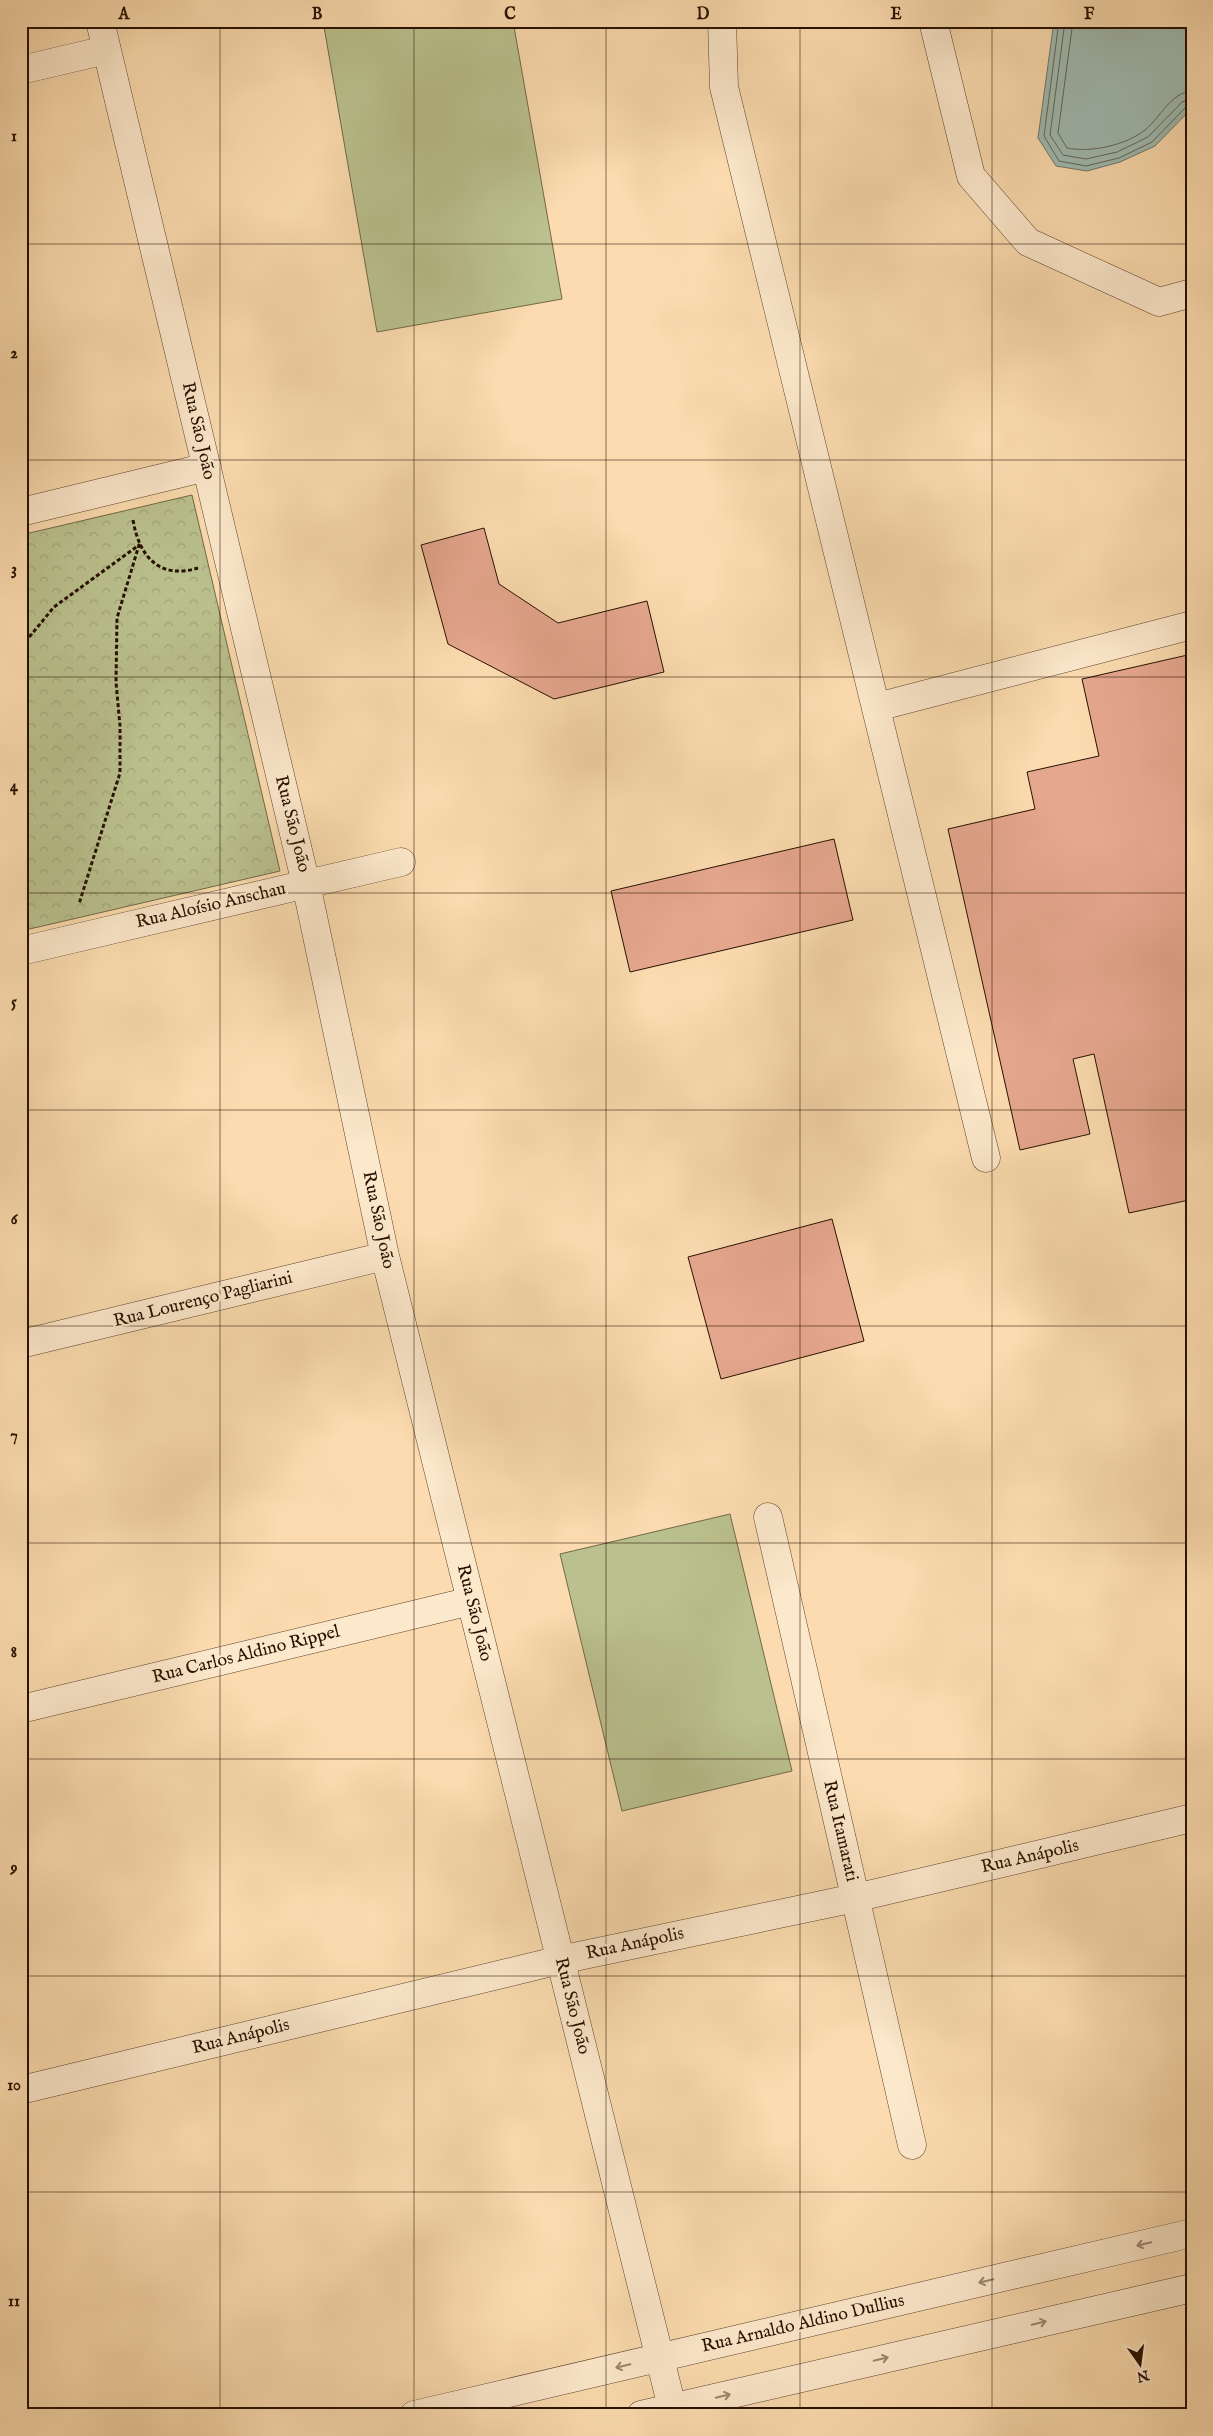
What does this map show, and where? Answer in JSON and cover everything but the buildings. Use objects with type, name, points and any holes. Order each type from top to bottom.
[{"type":"street","name":"Rua São João","points":[[100,21],[306,884],[385,1256],[673,2411]]},
{"type":"street","points":[[722,21],[724,87],[986,1158]]},
{"type":"street","points":[[933,21],[971,176],[1028,242],[1159,302],[1192,313]]},
{"type":"street","points":[[21,70],[106,50]]},
{"type":"street","points":[[1159,302],[1192,293]]},
{"type":"street","points":[[21,512],[207,467]]},
{"type":"street","points":[[877,707],[1192,625]]},
{"type":"street","name":"Rua Aloísio Anschau","points":[[21,951],[401,862]]},
{"type":"street","name":"Rua Lourenço Pagliarini","points":[[21,1344],[385,1256]]},
{"type":"street","name":"Rua Itamarati","points":[[768,1517],[912,2145]]},
{"type":"street","name":"Rua Carlos Aldino Rippel","points":[[21,1709],[471,1601]]},
{"type":"street","name":"Rua Anápolis","points":[[21,2090],[560,1960],[855,1898],[1192,1818]]},
{"type":"street","name":"Rua Arnaldo Aldino Dullius","points":[[414,2415],[1192,2233]]},
{"type":"street","points":[[641,2415],[673,2411],[1192,2288]]},
{"type":"path","points":[[129,486],[133,522],[139,545],[152,561],[171,572],[193,570],[228,560]]},
{"type":"path","points":[[21,647],[54,607],[139,545]]},
{"type":"path","points":[[67,940],[120,773],[120,726],[116,682],[117,618],[139,545]]},
{"type":"green space","points":[[323,21],[513,21],[562,299],[377,332]]},
{"type":"green space","points":[[192,495],[280,871],[21,931],[21,535]]},
{"type":"green space","points":[[730,1514],[792,1771],[622,1811],[560,1554]]},
{"type":"water","points":[[1054,21],[1192,21],[1192,108],[1155,146],[1120,162],[1087,171],[1056,166],[1038,138]]}]
